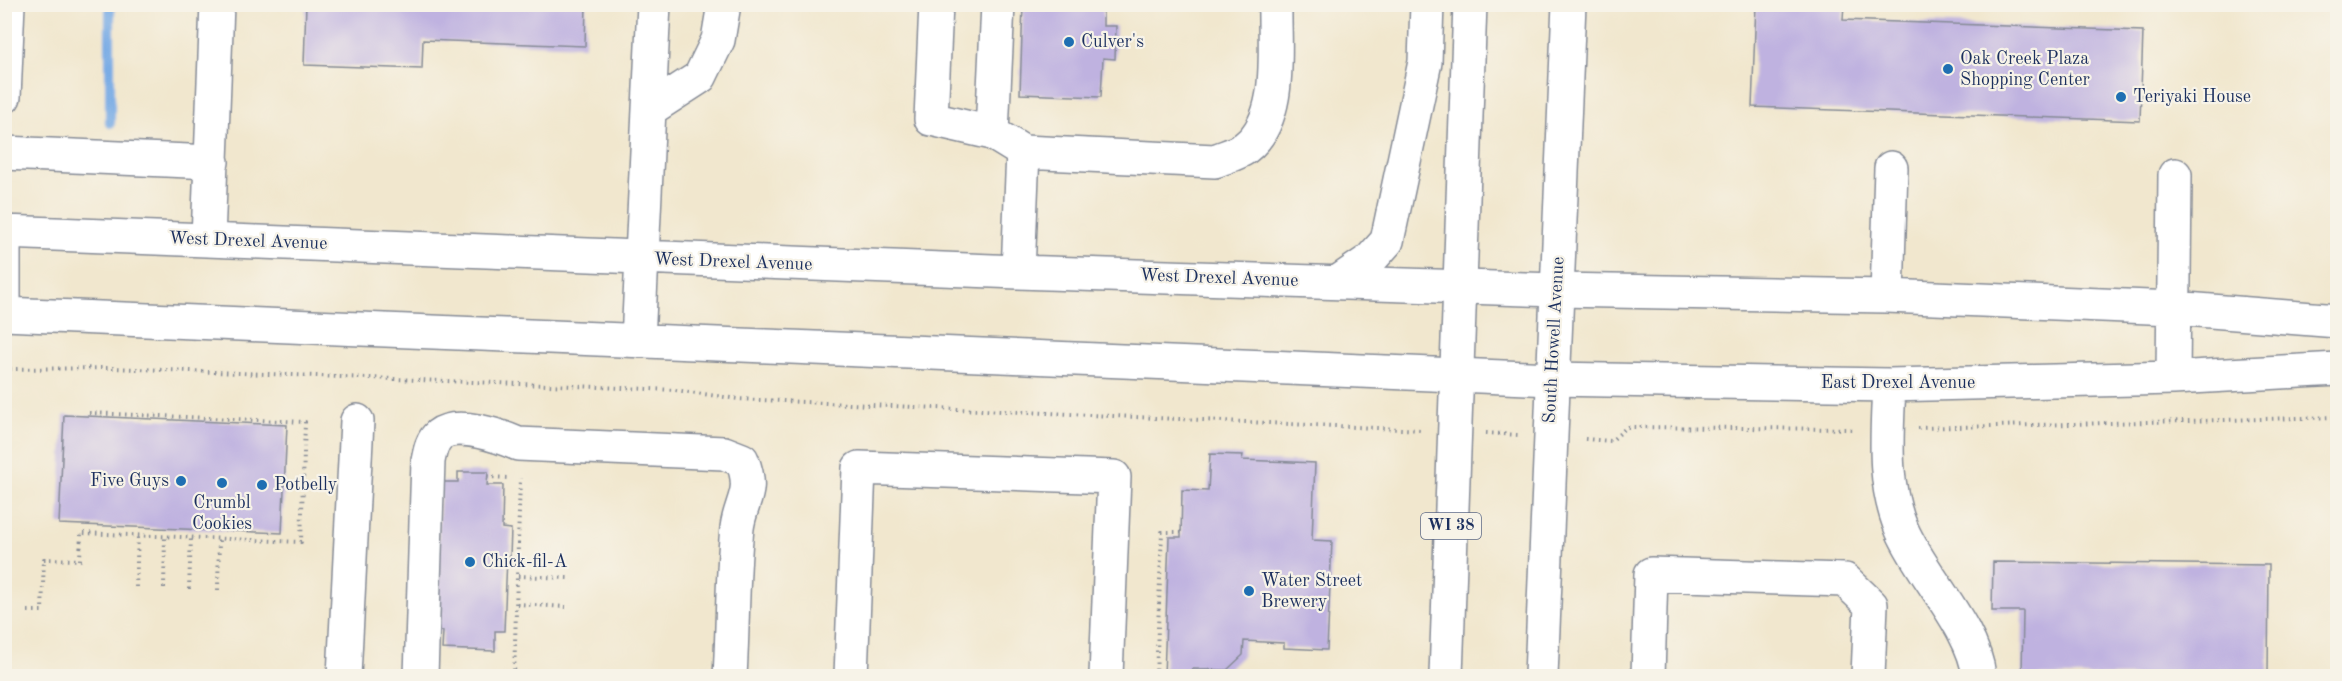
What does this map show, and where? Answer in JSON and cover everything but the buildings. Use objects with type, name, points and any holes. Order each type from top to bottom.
[{"type":"street","points":[[4,97],[8,4]]},
{"type":"street","points":[[208,239],[217,4]]},
{"type":"street","points":[[638,341],[640,259],[654,4]]},
{"type":"street","points":[[649,110],[700,77],[718,40],[724,4]]},
{"type":"street","points":[[936,4],[931,119],[992,133],[1023,152],[1215,161],[1245,149],[1264,128],[1273,102],[1275,4]]},
{"type":"street","points":[[992,133],[998,4]]},
{"type":"street","points":[[1338,282],[1370,260],[1387,241],[1425,62],[1427,4]]},
{"type":"street","name":"WI 38","points":[[1446,676],[1454,432],[1462,287],[1470,4]]},
{"type":"street","name":"South Howell Avenue","points":[[1541,676],[1549,437],[1569,4]]},
{"type":"street","points":[[1018,272],[1023,152]]},
{"type":"street","points":[[4,153],[212,162]]},
{"type":"street","points":[[1887,296],[1891,168]]},
{"type":"street","points":[[2173,378],[2175,175]]},
{"type":"street","points":[[4,299],[5,231]]},
{"type":"street","name":"West Drexel Avenue","points":[[5,231],[640,259],[1462,287]]},
{"type":"street","points":[[1462,287],[1887,296],[2173,308],[2337,321]]},
{"type":"street","points":[[4,315],[1458,375]]},
{"type":"street","name":"East Drexel Avenue","points":[[1458,375],[1552,379],[1889,385],[2173,378],[2337,369]]},
{"type":"street","points":[[1889,385],[1888,486],[1902,531],[1930,581],[1963,631],[1979,676]]},
{"type":"street","points":[[344,676],[357,421]]},
{"type":"street","points":[[421,676],[428,461],[431,446],[440,434],[453,431],[496,434],[518,444],[724,453],[742,460],[747,472],[748,495],[738,525],[730,676]]},
{"type":"street","points":[[851,676],[859,468],[1114,477],[1106,676]]},
{"type":"street","points":[[1648,676],[1652,574],[1845,580],[1870,605],[1868,676]]},
{"type":"path","points":[[4,369],[113,368],[663,390],[738,399],[1611,441],[1628,427],[1888,429],[2337,417]]},
{"type":"path","points":[[28,611],[42,611],[44,559],[80,560],[81,533],[301,542],[305,422],[89,413],[89,416]]},
{"type":"path","points":[[487,477],[521,478],[514,676]]},
{"type":"path","points":[[1156,676],[1162,532],[1181,532]]},
{"type":"path","points":[[136,587],[138,535]]},
{"type":"path","points":[[164,588],[165,536]]},
{"type":"path","points":[[189,589],[191,537]]},
{"type":"path","points":[[218,590],[219,538]]},
{"type":"path","points":[[518,576],[568,578]]},
{"type":"path","points":[[517,604],[566,607]]},
{"type":"waterway","points":[[110,4],[110,123]]},
{"type":"place","name":"Culver's","points":[[1069,42]]},
{"type":"place","name":"Oak Creek Plaza Shopping Center","points":[[1948,69]]},
{"type":"place","name":"Teriyaki House","points":[[2121,97]]},
{"type":"place","name":"Five Guys","points":[[181,481]]},
{"type":"place","name":"Crumbl Cookies","points":[[222,483]]},
{"type":"place","name":"Potbelly","points":[[262,485]]},
{"type":"place","name":"Chick-fil-A","points":[[470,562]]},
{"type":"place","name":"Water Street Brewery","points":[[1249,591]]}]
